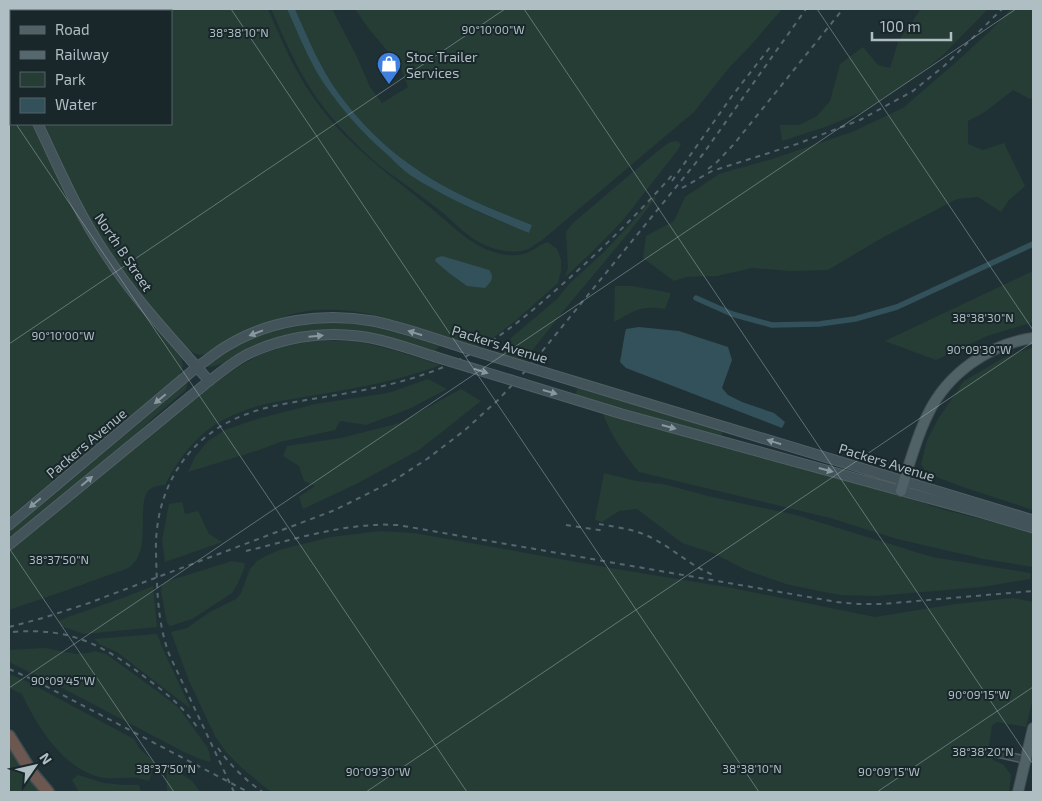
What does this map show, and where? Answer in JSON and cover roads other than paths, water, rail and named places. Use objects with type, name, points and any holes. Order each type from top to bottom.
[{"type":"highway","points":[[9,736],[32,772],[48,792]]},
{"type":"main road","name":"North B Street","points":[[38,125],[95,238],[136,296],[208,381]]},
{"type":"main road","name":"Packers Avenue","points":[[9,525],[197,367],[225,347],[250,335],[285,323],[335,317],[401,328],[622,396],[1033,528]]},
{"type":"main road","name":"Packers Avenue","points":[[9,545],[208,381],[233,363],[263,348],[314,335],[358,336],[383,341],[622,414],[1033,520]]},
{"type":"main road","points":[[902,486],[919,433],[928,413],[938,396],[949,383],[961,371],[991,351],[1023,339],[1033,338]]},
{"type":"main road","points":[[1018,792],[1033,728]]},
{"type":"street","points":[[991,752],[1026,760]]},
{"type":"water","points":[[287,9],[295,9],[320,63],[339,94],[382,142],[402,159],[440,184],[532,225],[529,233],[483,214],[424,184],[410,175],[369,138],[332,95],[316,71]]},
{"type":"water","points":[[442,256],[489,270],[492,275],[490,282],[485,288],[467,286],[435,261],[436,258]]},
{"type":"water","points":[[639,327],[679,331],[728,347],[732,360],[722,388],[728,395],[742,402],[774,413],[785,422],[782,428],[626,368],[620,362],[626,329]]},
{"type":"waterway","points":[[696,298],[732,314],[772,325],[819,324],[855,319],[897,307],[1033,244]]},
{"type":"railway","points":[[9,627],[89,603],[335,510],[393,481],[427,459],[465,430],[498,400],[530,366],[703,154],[806,9]]},
{"type":"railway","points":[[708,169],[734,144],[843,9]]},
{"type":"railway","points":[[682,188],[712,171],[797,144],[860,120],[913,91],[944,66],[1002,9]]},
{"type":"railway","points":[[672,181],[732,96],[771,46]]},
{"type":"railway","points":[[234,792],[169,654],[162,629],[158,604],[157,530],[161,508],[168,487],[178,468],[191,451],[207,436],[226,423],[247,414],[279,405],[404,381],[440,369],[472,353],[514,325],[565,282],[621,229],[674,173]]},
{"type":"railway","points":[[599,524],[630,530],[648,536],[698,568],[716,576]]},
{"type":"railway","points":[[246,551],[342,528],[398,525],[837,602],[882,604],[1033,591]]},
{"type":"railway","points":[[566,525],[605,531]]},
{"type":"railway","points":[[13,632],[34,631],[70,636],[102,649],[134,669],[164,692],[183,709],[199,730]]},
{"type":"railway","points":[[9,669],[34,680],[248,792]]},
{"type":"railway","points":[[218,748],[250,783],[263,792]]},
{"type":"place","name":"Stoc Trailer Services","points":[[389,85]]}]
